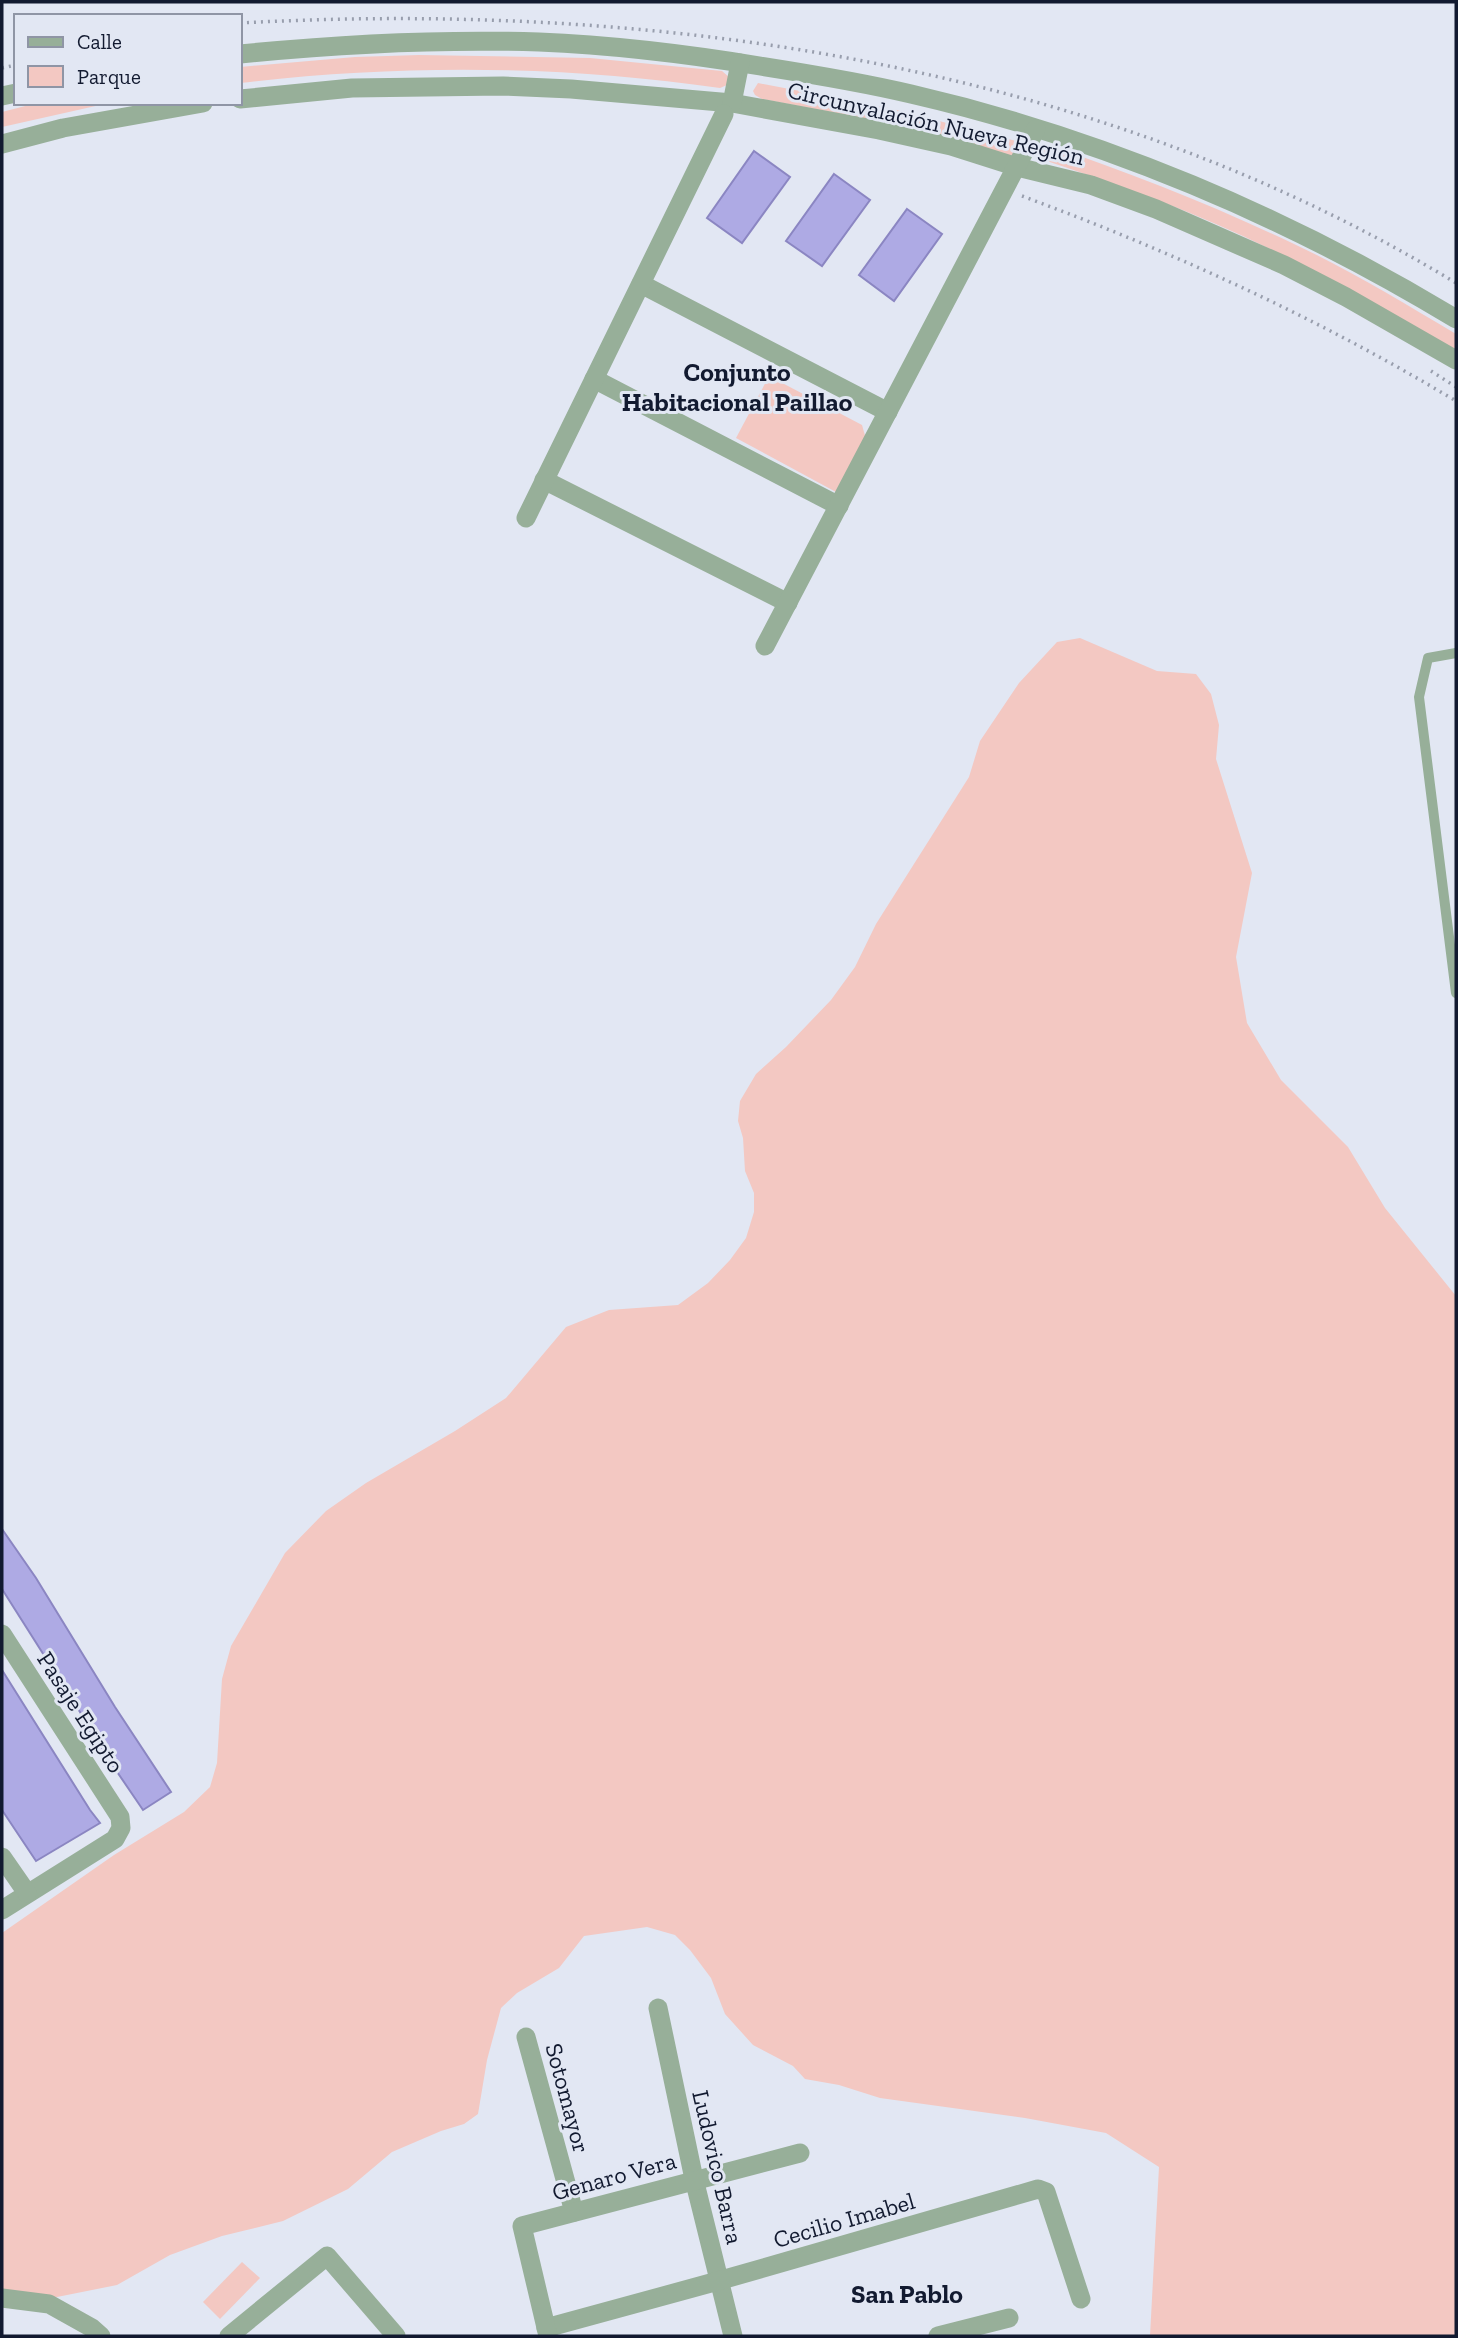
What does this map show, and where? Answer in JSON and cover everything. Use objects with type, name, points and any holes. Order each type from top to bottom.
[{"type":"street","name":"Circunvalación Nueva Región","points":[[242,54],[384,43],[540,42],[670,52],[888,89],[975,110],[1036,129],[1180,180],[1330,249],[1456,319]]},
{"type":"street","points":[[526,518],[728,108],[740,63]]},
{"type":"street","name":"Circunvalación Nueva Región","points":[[242,99],[352,88],[503,86],[571,89],[728,108],[927,141],[1017,167],[1091,184],[1221,236],[1346,297],[1456,360]]},
{"type":"street","points":[[2,144],[63,128],[192,105]]},
{"type":"street","points":[[765,646],[1036,129]]},
{"type":"street","points":[[641,284],[888,412]]},
{"type":"street","points":[[594,379],[839,506]]},
{"type":"street","points":[[544,480],[788,603]]},
{"type":"street","name":"Pasaje Egipto","points":[[2,1634],[120,1817],[121,1828],[115,1839],[27,1894]]},
{"type":"street","points":[[2,1857],[27,1894],[2,1910]]},
{"type":"street","name":"Ludovico Barra","points":[[658,2008],[694,2179],[733,2336]]},
{"type":"street","name":"Sotomayor","points":[[526,2038],[574,2212]]},
{"type":"street","name":"Genaro Vera","points":[[547,2332],[522,2226],[800,2153]]},
{"type":"street","name":"Cecilio Imabel","points":[[547,2332],[1038,2189],[1046,2192],[1082,2299]]},
{"type":"street","points":[[229,2336],[327,2256],[397,2336]]},
{"type":"street","points":[[2,2298],[49,2304],[101,2336]]},
{"type":"street","points":[[938,2336],[1009,2318]]},
{"type":"lane","points":[[1456,653],[1428,658],[1419,697],[1456,993]]},
{"type":"path","points":[[1005,189],[1142,242],[1243,287],[1342,335],[1456,401]]},
{"type":"path","points":[[1422,366],[1456,387]]},
{"type":"green space","points":[[419,55],[590,58],[722,71],[729,77],[727,85],[720,88],[600,75],[480,70],[360,73],[242,83],[242,67],[355,57]]},
{"type":"green space","points":[[758,83],[889,108],[1016,141],[1020,146],[1019,152],[1010,156],[906,126],[762,99],[753,91]]},
{"type":"green space","points":[[29,105],[100,105],[2,127],[2,112]]},
{"type":"green space","points":[[1048,145],[1171,190],[1313,253],[1456,334],[1456,351],[1249,239],[1160,201],[1038,158],[1040,147]]},
{"type":"green space","points":[[769,376],[862,425],[866,439],[836,492],[736,438]]},
{"type":"green space","points":[[1080,638],[1157,671],[1196,674],[1211,694],[1219,725],[1216,759],[1252,873],[1236,957],[1247,1023],[1281,1080],[1348,1147],[1385,1208],[1456,1296],[1456,2336],[1150,2336],[1159,2167],[1106,2133],[1025,2118],[880,2098],[839,2085],[805,2079],[793,2066],[753,2045],[725,2014],[711,1978],[675,1935],[647,1927],[584,1936],[559,1968],[517,1993],[501,2008],[487,2060],[478,2114],[464,2124],[392,2152],[348,2189],[283,2221],[222,2236],[170,2255],[117,2285],[52,2298],[2,2289],[2,1933],[114,1855],[184,1812],[210,1787],[217,1763],[222,1679],[231,1646],[285,1553],[326,1511],[366,1483],[506,1398],[566,1327],[609,1310],[678,1305],[708,1283],[730,1260],[746,1238],[754,1212],[754,1193],[745,1171],[743,1138],[738,1121],[740,1101],[756,1074],[831,1000],[855,967],[876,924],[969,777],[980,741],[1019,683],[1057,642]]},
{"type":"green space","points":[[242,2262],[260,2278],[220,2319],[203,2302]]},
{"type":"building","points":[[754,151],[790,177],[742,243],[707,218]]},
{"type":"building","points":[[834,174],[870,200],[822,266],[786,241]]},
{"type":"building","points":[[907,209],[942,234],[894,301],[859,275]]},
{"type":"building","points":[[2,1529],[36,1578],[171,1792],[143,1810],[92,1735],[2,1589]]},
{"type":"building","points":[[2,1670],[100,1823],[36,1861],[2,1810]]},
{"type":"district","name":"Conjunto Habitacional Paillao","points":[[737,387]]},
{"type":"district","name":"San Pablo","points":[[907,2294]]}]
